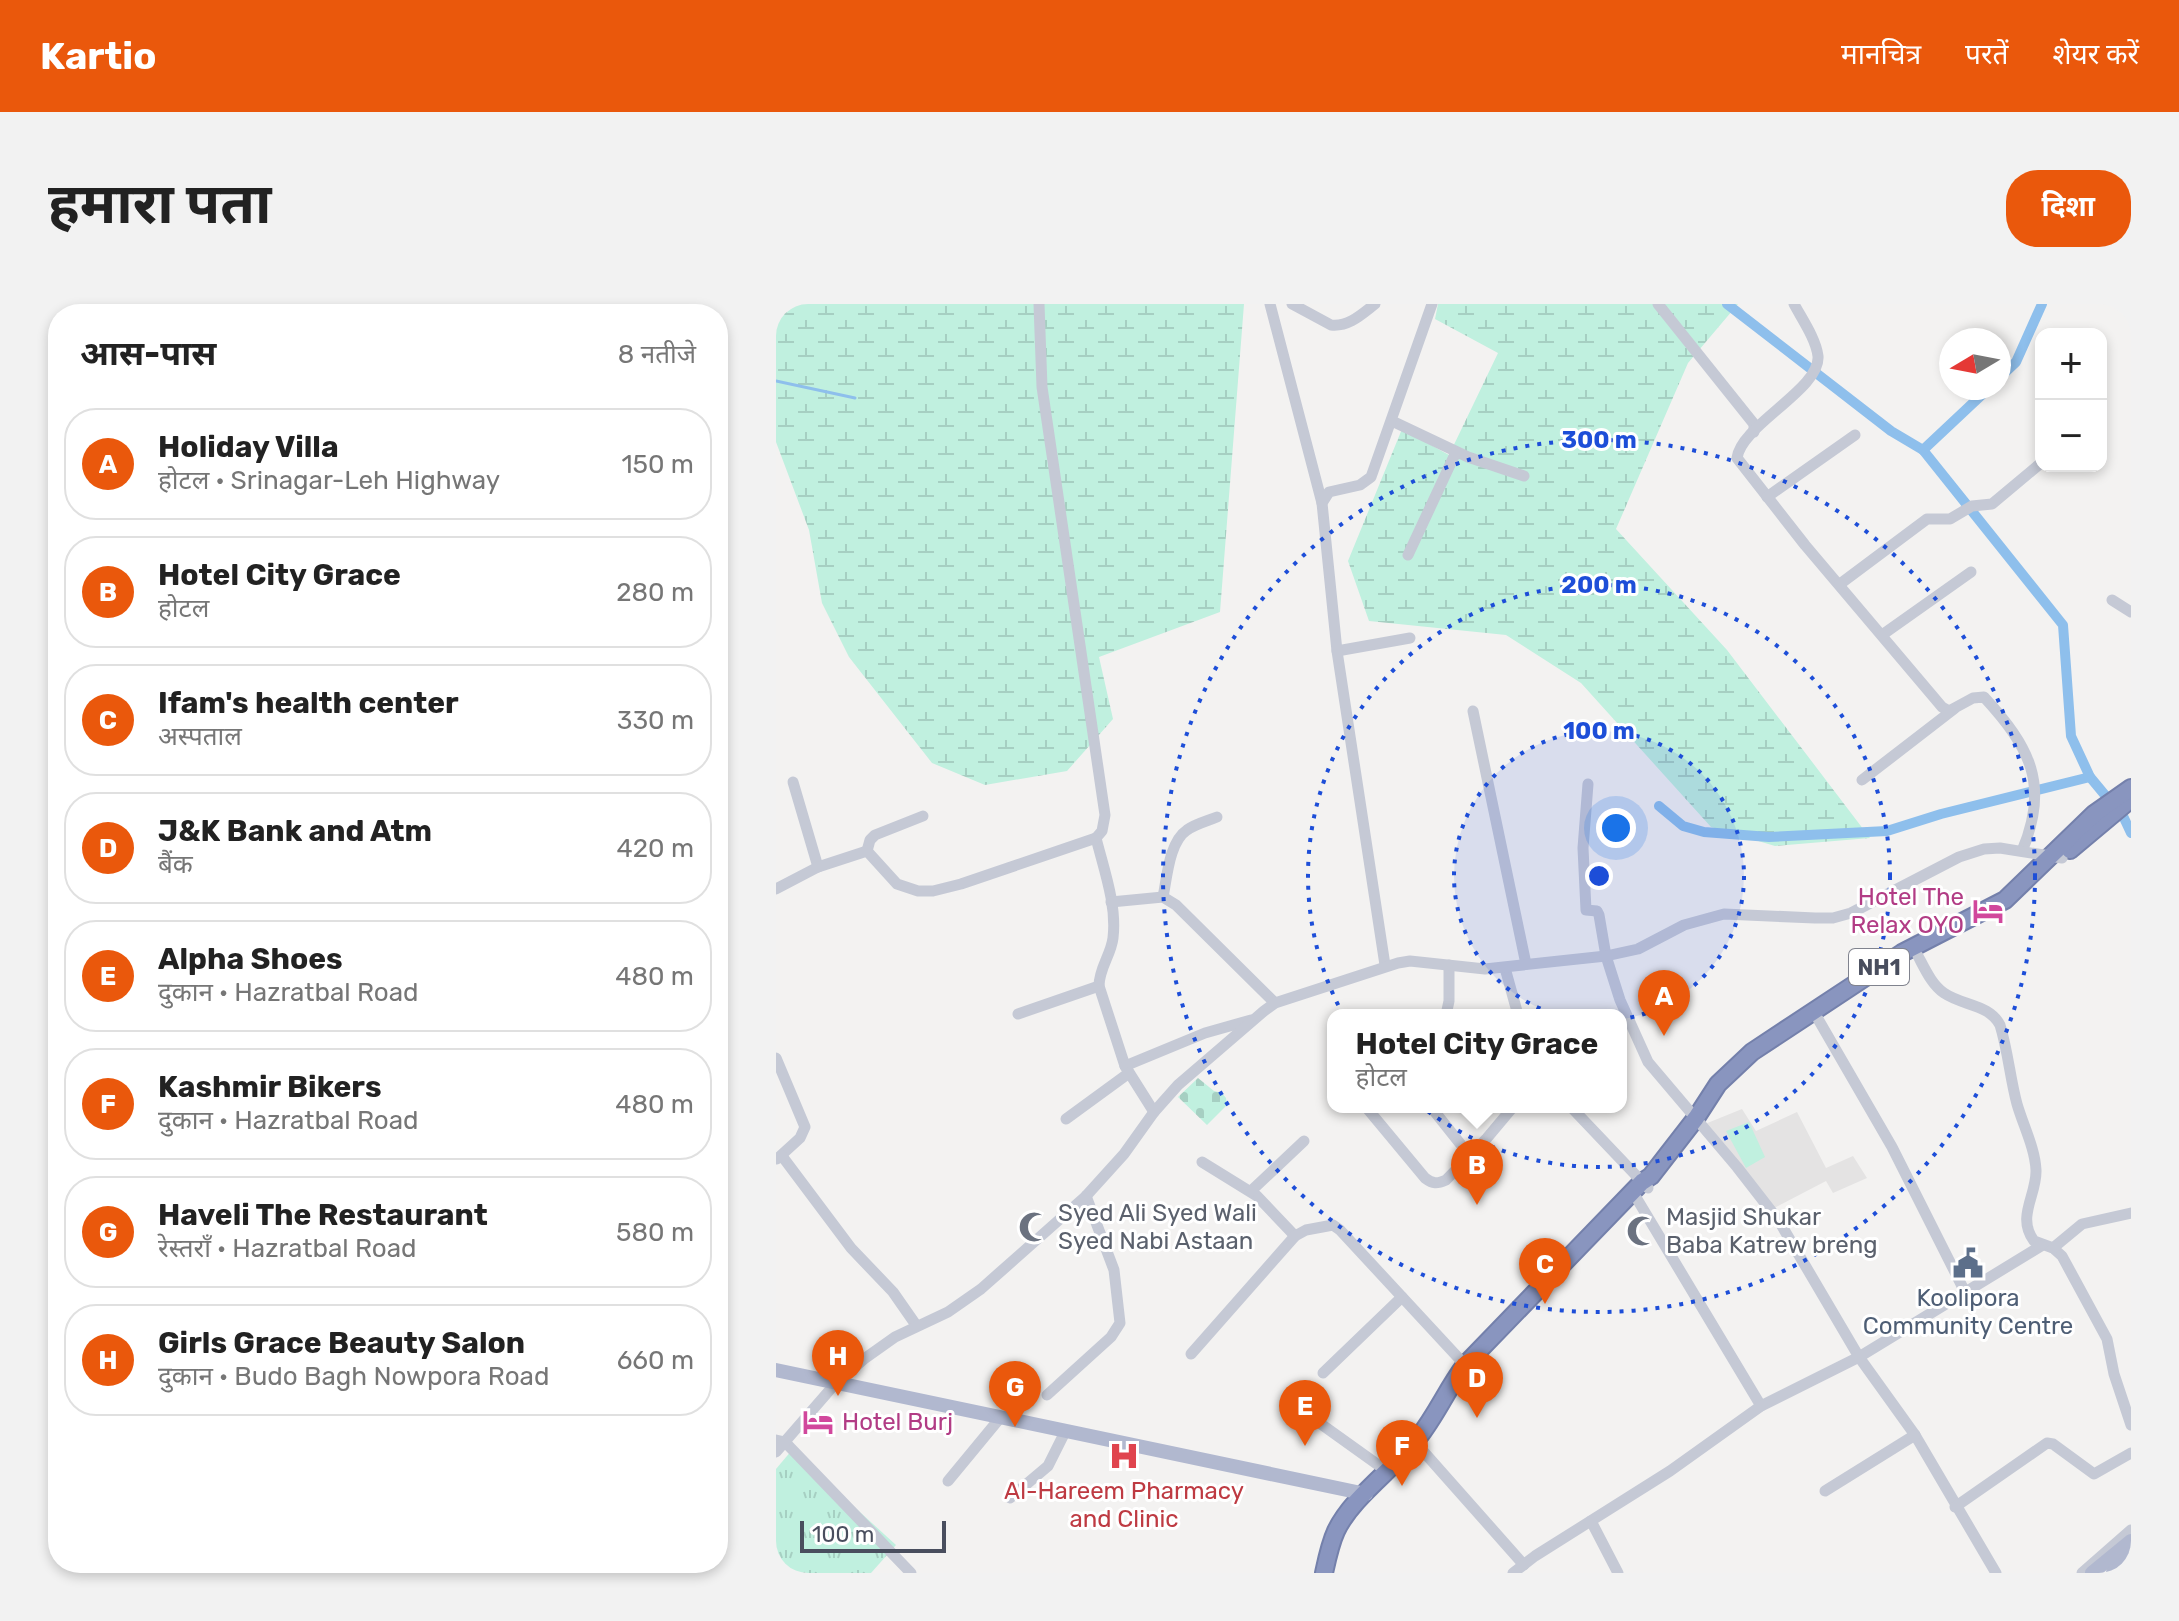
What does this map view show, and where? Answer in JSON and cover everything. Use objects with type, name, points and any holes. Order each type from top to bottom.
[{"type":"highway","name":"NH1","points":[[1707,1103],[1767,1054],[1818,1019],[1918,956],[2017,904],[2037,887],[2060,853],[2103,806],[2131,788]]},
{"type":"highway","name":"NH1","points":[[1443,1404],[1452,1399],[1486,1355],[1546,1297],[1644,1186],[1718,1084],[1736,1066],[1764,1043],[1902,953],[2005,900],[2131,799]]},
{"type":"highway","name":"NH1","points":[[1324,1573],[1337,1529],[1415,1442],[1443,1404],[1446,1390],[1465,1365],[1644,1186]]},
{"type":"main road","points":[[776,1370],[1366,1494]]},
{"type":"main road","points":[[2092,1573],[2131,1541]]},
{"type":"main road","points":[[2113,1573],[2131,1558]]},
{"type":"street","points":[[867,851],[897,884],[933,891],[1096,838],[1102,831],[1105,815],[1043,401],[1039,304]]},
{"type":"street","points":[[1270,304],[1322,503],[1337,651],[1385,965]]},
{"type":"street","points":[[1292,304],[1331,325],[1338,325],[1348,323],[1375,304]]},
{"type":"street","points":[[1322,503],[1329,492],[1360,485],[1371,477],[1432,304]]},
{"type":"street","points":[[1658,304],[1754,424],[1754,432]]},
{"type":"street","points":[[1794,304],[1815,345],[1816,367],[1754,432],[1738,451],[1737,458],[1942,707],[1949,711],[1954,709]]},
{"type":"street","points":[[1392,421],[1456,452],[1524,476]]},
{"type":"street","points":[[1767,497],[1855,435]]},
{"type":"street","points":[[1408,555],[1456,452]]},
{"type":"street","points":[[1840,584],[1927,519],[1950,519],[1972,506],[1997,501],[2035,468]]},
{"type":"street","points":[[1882,635],[1971,572]]},
{"type":"street","points":[[2112,600],[2131,612]]},
{"type":"street","points":[[1337,651],[1410,638]]},
{"type":"street","points":[[1862,780],[1954,709],[1973,698],[1984,697],[2027,757],[2035,786],[2036,803],[2022,851]]},
{"type":"street","points":[[1473,711],[1526,964]]},
{"type":"street","points":[[793,782],[818,867]]},
{"type":"street","points":[[1588,784],[1583,848],[1585,908],[1587,912],[1598,913],[1606,956],[1624,1009]]},
{"type":"street","points":[[867,851],[875,835],[923,816]]},
{"type":"street","points":[[1163,897],[1174,851],[1182,834],[1217,817]]},
{"type":"street","points":[[1096,838],[1111,902],[1113,937],[1099,975],[1099,986],[1127,1069],[1154,1112]]},
{"type":"street","points":[[776,1452],[781,1441],[835,1384],[882,1345],[916,1325],[948,1312],[981,1289],[1086,1196],[1124,1154],[1178,1085],[1275,1003],[1385,965],[1410,961],[1475,969],[1505,968],[1606,956],[1638,949],[1684,925],[1724,914],[1833,918],[1871,904],[1971,853],[1992,848],[2060,853]]},
{"type":"street","points":[[776,889],[818,867],[867,851]]},
{"type":"street","points":[[1111,902],[1163,897],[1186,912],[1275,1003]]},
{"type":"street","points":[[1918,956],[1941,991],[1996,1016],[2036,1165],[2027,1209],[2027,1228],[2034,1241],[2062,1256],[2104,1331],[2131,1425]]},
{"type":"street","points":[[1447,1009],[1449,965]]},
{"type":"street","points":[[1505,968],[1516,1009]]},
{"type":"street","points":[[1018,1014],[1099,986]]},
{"type":"street","points":[[1627,1017],[1648,1062],[1779,1221],[1859,1357],[1915,1435],[1996,1573]]},
{"type":"street","points":[[1818,1019],[1892,1147],[1966,1294]]},
{"type":"street","points":[[1066,1119],[1127,1069],[1205,1033],[1252,1020]]},
{"type":"street","points":[[776,1058],[805,1127],[803,1134],[779,1158],[851,1248],[893,1292],[916,1325]]},
{"type":"street","points":[[1371,1113],[1431,1183],[1446,1180],[1508,1113]]},
{"type":"street","points":[[1436,1113],[1470,1156]]},
{"type":"street","points":[[1577,1113],[1644,1186],[1761,1406]]},
{"type":"street","points":[[1251,1191],[1304,1141]]},
{"type":"street","points":[[1202,1162],[1251,1191],[1295,1236]]},
{"type":"street","points":[[1047,1395],[1111,1337],[1120,1323],[1114,1270],[1086,1196]]},
{"type":"street","points":[[1513,1573],[1670,1471],[1761,1406],[1859,1357],[2082,1224],[2131,1213]]},
{"type":"street","points":[[1191,1354],[1295,1236],[1306,1230],[1333,1225],[1465,1365]]},
{"type":"street","points":[[1323,1373],[1402,1297]]},
{"type":"street","points":[[1300,1409],[1388,1472]]},
{"type":"street","points":[[948,1481],[1000,1418]]},
{"type":"street","points":[[1010,1498],[1044,1471],[1065,1432]]},
{"type":"street","points":[[1825,1491],[1915,1435]]},
{"type":"street","points":[[781,1441],[911,1573]]},
{"type":"street","points":[[1415,1442],[1524,1565]]},
{"type":"street","points":[[1955,1507],[2047,1443],[2053,1444],[2094,1474],[2131,1453]]},
{"type":"street","points":[[1591,1521],[1618,1573]]},
{"type":"street","points":[[2082,1573],[2131,1530]]},
{"type":"shaded area","points":[[1742,1109],[1756,1131],[1797,1112],[1826,1168],[1853,1156],[1867,1178],[1833,1193],[1826,1181],[1774,1208],[1705,1124]]},
{"type":"green space","points":[[776,304],[1244,304],[1220,612],[1099,657],[1113,719],[1067,771],[985,785],[932,763],[849,657],[822,603],[809,530],[776,442]]},
{"type":"green space","points":[[1438,304],[1738,304],[1688,363],[1616,529],[1727,650],[1870,838],[1775,846],[1711,827],[1581,683],[1506,635],[1369,621],[1348,561],[1402,429],[1449,455],[1498,353],[1435,319]]},
{"type":"green space","points":[[1198,1078],[1226,1098],[1227,1105],[1207,1125],[1178,1097]]},
{"type":"green space","points":[[1749,1122],[1765,1157],[1746,1168],[1726,1131]]},
{"type":"green space","points":[[792,1450],[896,1545],[871,1573],[776,1573],[776,1469]]},
{"type":"waterway","points":[[1727,304],[1891,431],[1923,450],[2063,625],[2071,736],[2090,777],[2124,818],[2131,833]]},
{"type":"waterway","points":[[2011,367],[2042,304]]},
{"type":"waterway","points":[[776,381],[855,398]]},
{"type":"waterway","points":[[1923,450],[1976,400]]},
{"type":"waterway","points":[[1659,806],[1683,826],[1704,832],[1769,837],[1887,831],[1941,814],[2090,777]]},
{"type":"place","name":"Hotel The Relax OYO","points":[[1988,911]]},
{"type":"place","name":"Holiday Villa","points":[[1664,1036]]},
{"type":"place","name":"Hotel City Grace","points":[[1477,1205]]},
{"type":"place","name":"Syed Ali Syed Wali Syed Nabi Astaan","points":[[1034,1227]]},
{"type":"place","name":"Masjid Shukar Baba Katrew breng","points":[[1642,1231]]},
{"type":"place","name":"Koolipora Community Centre","points":[[1968,1263]]},
{"type":"place","name":"Ifam's health center","points":[[1545,1304]]},
{"type":"place","name":"Girls Grace Beauty Salon","points":[[838,1396]]},
{"type":"place","name":"J&K Bank and Atm","points":[[1477,1418]]},
{"type":"place","name":"Hotel Burj","points":[[818,1422]]},
{"type":"place","name":"Haveli The Restaurant","points":[[1015,1427]]},
{"type":"place","name":"Alpha Shoes","points":[[1305,1446]]},
{"type":"place","name":"Al-Hareem Pharmacy and Clinic","points":[[1124,1456]]},
{"type":"place","name":"Kashmir Bikers","points":[[1402,1486]]}]
